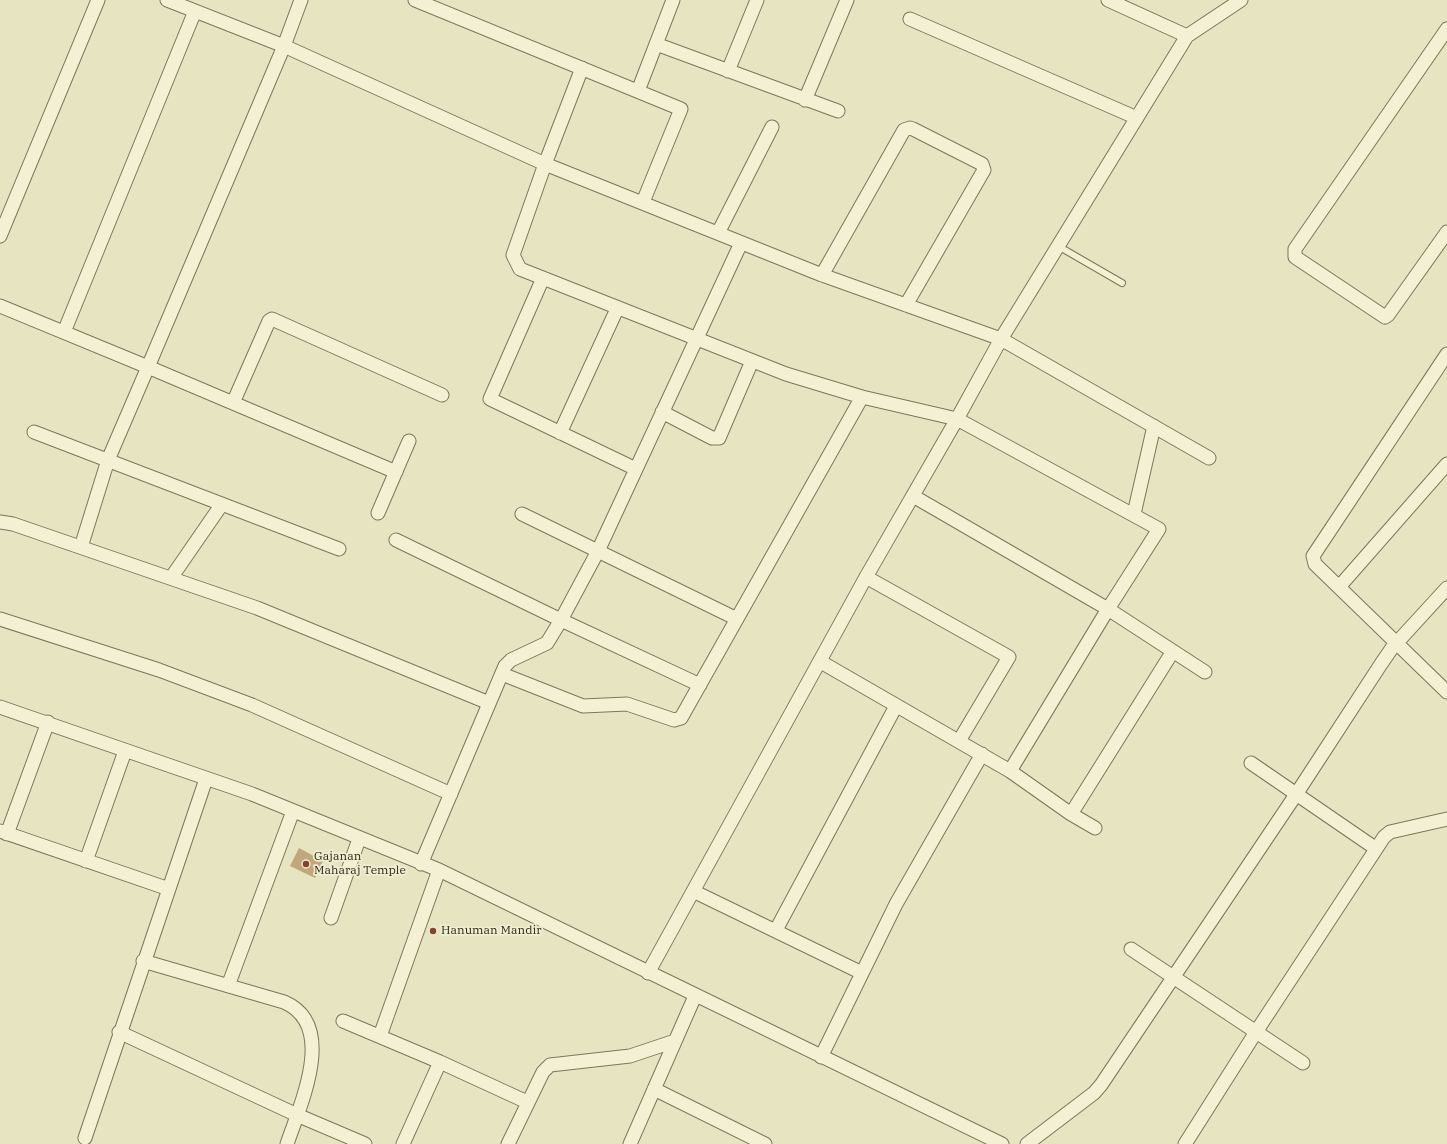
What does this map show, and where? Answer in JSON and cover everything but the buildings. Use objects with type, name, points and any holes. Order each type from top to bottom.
[{"type":"street","points":[[0,236],[98,0]]},
{"type":"street","points":[[168,0],[284,46],[545,164],[644,202],[822,275],[1000,338],[1209,458]]},
{"type":"street","points":[[81,547],[108,460],[284,46],[301,0]]},
{"type":"street","points":[[416,0],[681,109],[644,202]]},
{"type":"street","points":[[638,91],[673,0]]},
{"type":"street","points":[[728,71],[757,0]]},
{"type":"street","points":[[805,100],[847,0]]},
{"type":"street","points":[[1108,0],[1187,36]]},
{"type":"street","points":[[648,973],[821,662],[866,577],[957,419],[1000,338],[1187,36],[1241,0]]},
{"type":"street","points":[[64,332],[196,11]]},
{"type":"street","points":[[910,19],[1137,118]]},
{"type":"street","points":[[1447,29],[1294,249],[1294,254],[1295,258],[1385,317],[1388,315],[1447,232]]},
{"type":"street","points":[[656,44],[838,111]]},
{"type":"street","points":[[582,68],[545,164],[513,254],[520,269],[786,374],[862,397],[957,419],[1134,514],[1159,529],[1108,609],[1010,771]]},
{"type":"street","points":[[718,233],[772,127]]},
{"type":"street","points":[[822,275],[904,130],[910,128],[913,129],[982,164],[984,170],[906,305]]},
{"type":"street","points":[[421,864],[505,666],[511,660],[547,643],[561,620],[598,550],[741,242]]},
{"type":"street","points":[[543,278],[490,399],[560,434],[636,469]]},
{"type":"street","points":[[0,306],[396,472]]},
{"type":"street","points":[[560,434],[617,308]]},
{"type":"street","points":[[233,403],[269,321],[272,319],[442,395]]},
{"type":"street","points":[[1447,354],[1313,556],[1315,564],[1447,692]]},
{"type":"street","points":[[662,412],[712,438],[719,438],[752,361]]},
{"type":"street","points":[[502,674],[583,706],[627,704],[674,720],[681,718],[862,397]]},
{"type":"street","points":[[1134,514],[1154,426]]},
{"type":"street","points":[[34,432],[339,549]]},
{"type":"street","points":[[378,513],[409,441]]},
{"type":"street","points":[[1339,587],[1447,464]]},
{"type":"street","points":[[913,496],[1108,609],[1205,672]]},
{"type":"street","points":[[171,578],[222,504]]},
{"type":"street","points":[[522,514],[737,619]]},
{"type":"street","points":[[2,526],[81,547],[285,619],[489,703]]},
{"type":"street","points":[[396,540],[700,685]]},
{"type":"street","points":[[866,577],[1009,657],[959,741]]},
{"type":"street","points":[[1028,1144],[1098,1090],[1175,978],[1381,664],[1396,644],[1447,588]]},
{"type":"street","points":[[0,619],[159,670],[252,704],[451,794]]},
{"type":"street","points":[[1071,814],[1174,651]]},
{"type":"street","points":[[821,662],[982,754],[1010,771],[1071,814],[1095,828]]},
{"type":"street","points":[[776,930],[896,706]]},
{"type":"street","points":[[0,707],[48,722],[125,751],[252,794],[359,839],[439,870],[695,996],[1002,1144]]},
{"type":"street","points":[[48,722],[4,832],[169,889]]},
{"type":"street","points":[[86,861],[125,751]]},
{"type":"street","points":[[821,1057],[896,904],[982,754]]},
{"type":"street","points":[[1251,763],[1375,848]]},
{"type":"street","points":[[85,1138],[119,1032],[206,779]]},
{"type":"street","points":[[228,986],[293,811]]},
{"type":"street","points":[[1185,1144],[1375,848],[1390,832],[1447,819]]},
{"type":"street","points":[[331,918],[359,839]]},
{"type":"street","points":[[380,1036],[439,870]]},
{"type":"street","points":[[693,891],[862,973]]},
{"type":"street","points":[[1131,949],[1303,1063]]},
{"type":"street","points":[[143,961],[292,1005],[308,1022],[312,1033],[312,1061],[297,1115],[287,1144]]},
{"type":"street","points":[[630,1144],[695,996]]},
{"type":"street","points":[[342,1021],[440,1062],[527,1102]]},
{"type":"street","points":[[119,1032],[297,1115],[365,1144]]},
{"type":"street","points":[[508,1144],[527,1102],[543,1072],[550,1066],[630,1056],[675,1041]]},
{"type":"street","points":[[403,1144],[440,1062]]},
{"type":"street","points":[[654,1089],[765,1144]]},
{"type":"lane","points":[[1058,246],[1122,283]]},
{"type":"place","name":"Gajanan Maharaj Temple","points":[[306,864]]},
{"type":"place","name":"Hanuman Mandir","points":[[433,931]]}]
